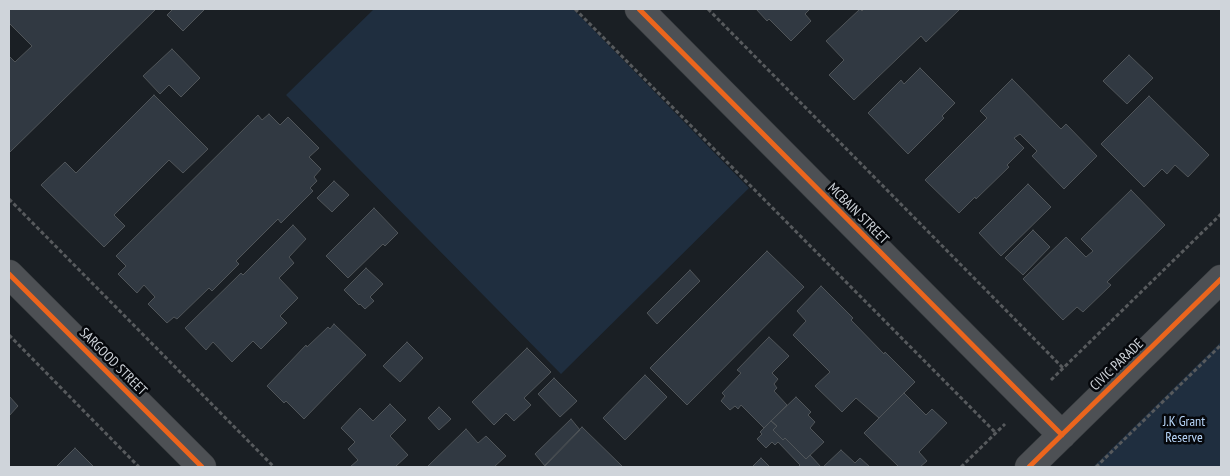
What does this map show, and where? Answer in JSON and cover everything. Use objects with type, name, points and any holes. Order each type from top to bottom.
[{"type":"street","name":"MCBAIN STREET","points":[[639,9],[1062,435]]},
{"type":"street","name":"SARGOOD STREET","points":[[9,274],[202,467]]},
{"type":"street","name":"CIVIC PARADE","points":[[1029,467],[1221,279]]},
{"type":"path","points":[[575,9],[996,433]]},
{"type":"path","points":[[708,9],[1063,368]]},
{"type":"path","points":[[9,199],[274,467]]},
{"type":"path","points":[[961,467],[1221,214]]},
{"type":"path","points":[[9,335],[139,467]]},
{"type":"path","points":[[1096,467],[1221,345]]},
{"type":"green space","points":[[374,9],[573,9],[749,188],[561,374],[286,95]]},
{"type":"green space","name":"J.K Grant Reserve","points":[[1221,342],[1221,467],[1093,467]]},
{"type":"building","points":[[9,9],[156,9],[10,152],[9,56],[15,62],[32,46],[9,23]]},
{"type":"building","points":[[173,9],[205,9],[183,31],[167,15]]},
{"type":"building","points":[[756,9],[810,9],[805,14],[811,21],[791,41]]},
{"type":"building","points":[[860,9],[862,11],[864,9],[960,9],[926,42],[921,36],[854,100],[829,75],[844,60],[826,41]]},
{"type":"building","points":[[172,49],[200,78],[181,97],[169,85],[160,94],[143,76]]},
{"type":"building","points":[[1129,55],[1153,78],[1127,104],[1103,81]]},
{"type":"building","points":[[920,68],[955,103],[942,116],[944,118],[908,154],[868,113],[901,80],[904,84]]},
{"type":"building","points":[[1012,79],[1061,129],[1066,124],[1097,156],[1064,189],[1032,156],[1037,151],[1020,134],[1014,138],[1024,148],[1007,165],[1009,167],[959,213],[925,180],[987,118],[980,111]]},
{"type":"building","points":[[154,95],[208,149],[183,173],[169,160],[114,215],[125,226],[104,247],[41,185],[65,162],[76,173]]},
{"type":"building","points":[[1149,96],[1209,155],[1188,177],[1175,165],[1167,174],[1162,169],[1144,187],[1101,144]]},
{"type":"building","points":[[269,114],[280,125],[288,117],[319,148],[309,157],[321,169],[314,177],[317,181],[310,188],[313,191],[281,223],[278,219],[236,261],[239,264],[212,291],[209,288],[177,319],[174,317],[167,323],[148,304],[155,297],[144,285],[137,293],[118,274],[126,266],[116,256],[258,115],[262,120]]},
{"type":"building","points":[[334,181],[349,195],[332,212],[317,198]]},
{"type":"building","points":[[1028,184],[1051,207],[1001,256],[979,233]]},
{"type":"building","points":[[1131,190],[1165,225],[1107,282],[1111,285],[1083,312],[1077,307],[1063,320],[1023,279],[1066,237],[1086,257],[1093,251],[1081,239]]},
{"type":"building","points":[[374,208],[398,233],[385,246],[383,244],[348,278],[326,256]]},
{"type":"building","points":[[293,225],[306,239],[289,257],[294,263],[279,278],[298,298],[280,316],[287,323],[261,349],[253,341],[232,362],[213,342],[206,350],[185,328],[241,273],[243,275]]},
{"type":"building","points":[[1033,230],[1050,247],[1023,275],[1005,258]]},
{"type":"building","points":[[767,251],[804,287],[687,405],[650,368]]},
{"type":"building","points":[[366,268],[383,284],[370,297],[374,301],[365,309],[344,290]]},
{"type":"building","points":[[690,270],[700,281],[657,324],[647,313]]},
{"type":"building","points":[[821,286],[853,318],[851,320],[884,354],[885,352],[915,382],[879,418],[856,398],[842,412],[815,386],[830,372],[793,335],[806,321],[797,311]]},
{"type":"building","points":[[334,324],[366,355],[304,419],[267,386],[306,345],[307,347],[328,327],[330,329]]},
{"type":"building","points":[[769,337],[789,356],[772,373],[778,379],[774,384],[777,388],[774,391],[787,405],[764,428],[741,405],[738,409],[735,406],[730,410],[721,401],[725,396],[722,393],[741,373],[737,370]]},
{"type":"building","points":[[407,342],[423,358],[400,382],[383,366]]},
{"type":"building","points":[[527,348],[551,372],[524,398],[531,405],[514,421],[506,413],[494,425],[472,402]]},
{"type":"building","points":[[645,375],[667,397],[625,440],[603,418]]},
{"type":"building","points":[[554,378],[577,401],[560,417],[538,394]]},
{"type":"building","points":[[904,393],[926,415],[932,409],[947,423],[919,452],[927,461],[920,467],[899,467],[864,433]]},
{"type":"building","points":[[9,396],[18,406],[9,416]]},
{"type":"building","points":[[796,397],[811,412],[808,415],[815,422],[810,428],[824,442],[806,459],[785,438],[783,440],[773,430],[777,426],[771,421]]},
{"type":"building","points":[[390,404],[406,420],[390,436],[408,455],[395,467],[350,467],[358,460],[348,449],[355,442],[341,428],[360,408],[373,421]]},
{"type":"building","points":[[439,407],[451,419],[439,430],[428,418]]},
{"type":"building","points":[[571,419],[580,430],[545,466],[535,454]]},
{"type":"building","points":[[771,421],[777,426],[773,430],[783,440],[785,438],[806,459],[810,455],[821,467],[798,467],[800,465],[778,442],[775,445],[772,442],[766,448],[757,439],[762,434],[760,432]]},
{"type":"building","points":[[582,427],[623,467],[543,467]]},
{"type":"building","points":[[466,429],[478,443],[486,436],[506,456],[494,467],[427,467]]},
{"type":"building","points":[[75,448],[94,467],[56,467]]},
{"type":"building","points":[[841,450],[855,463],[860,458],[870,467],[823,467]]},
{"type":"building","points":[[761,458],[770,467],[752,467]]},
{"type":"cycle path","points":[[639,9],[1062,435]]},
{"type":"cycle path","points":[[9,274],[202,467]]},
{"type":"cycle path","points":[[1029,467],[1221,279]]}]
